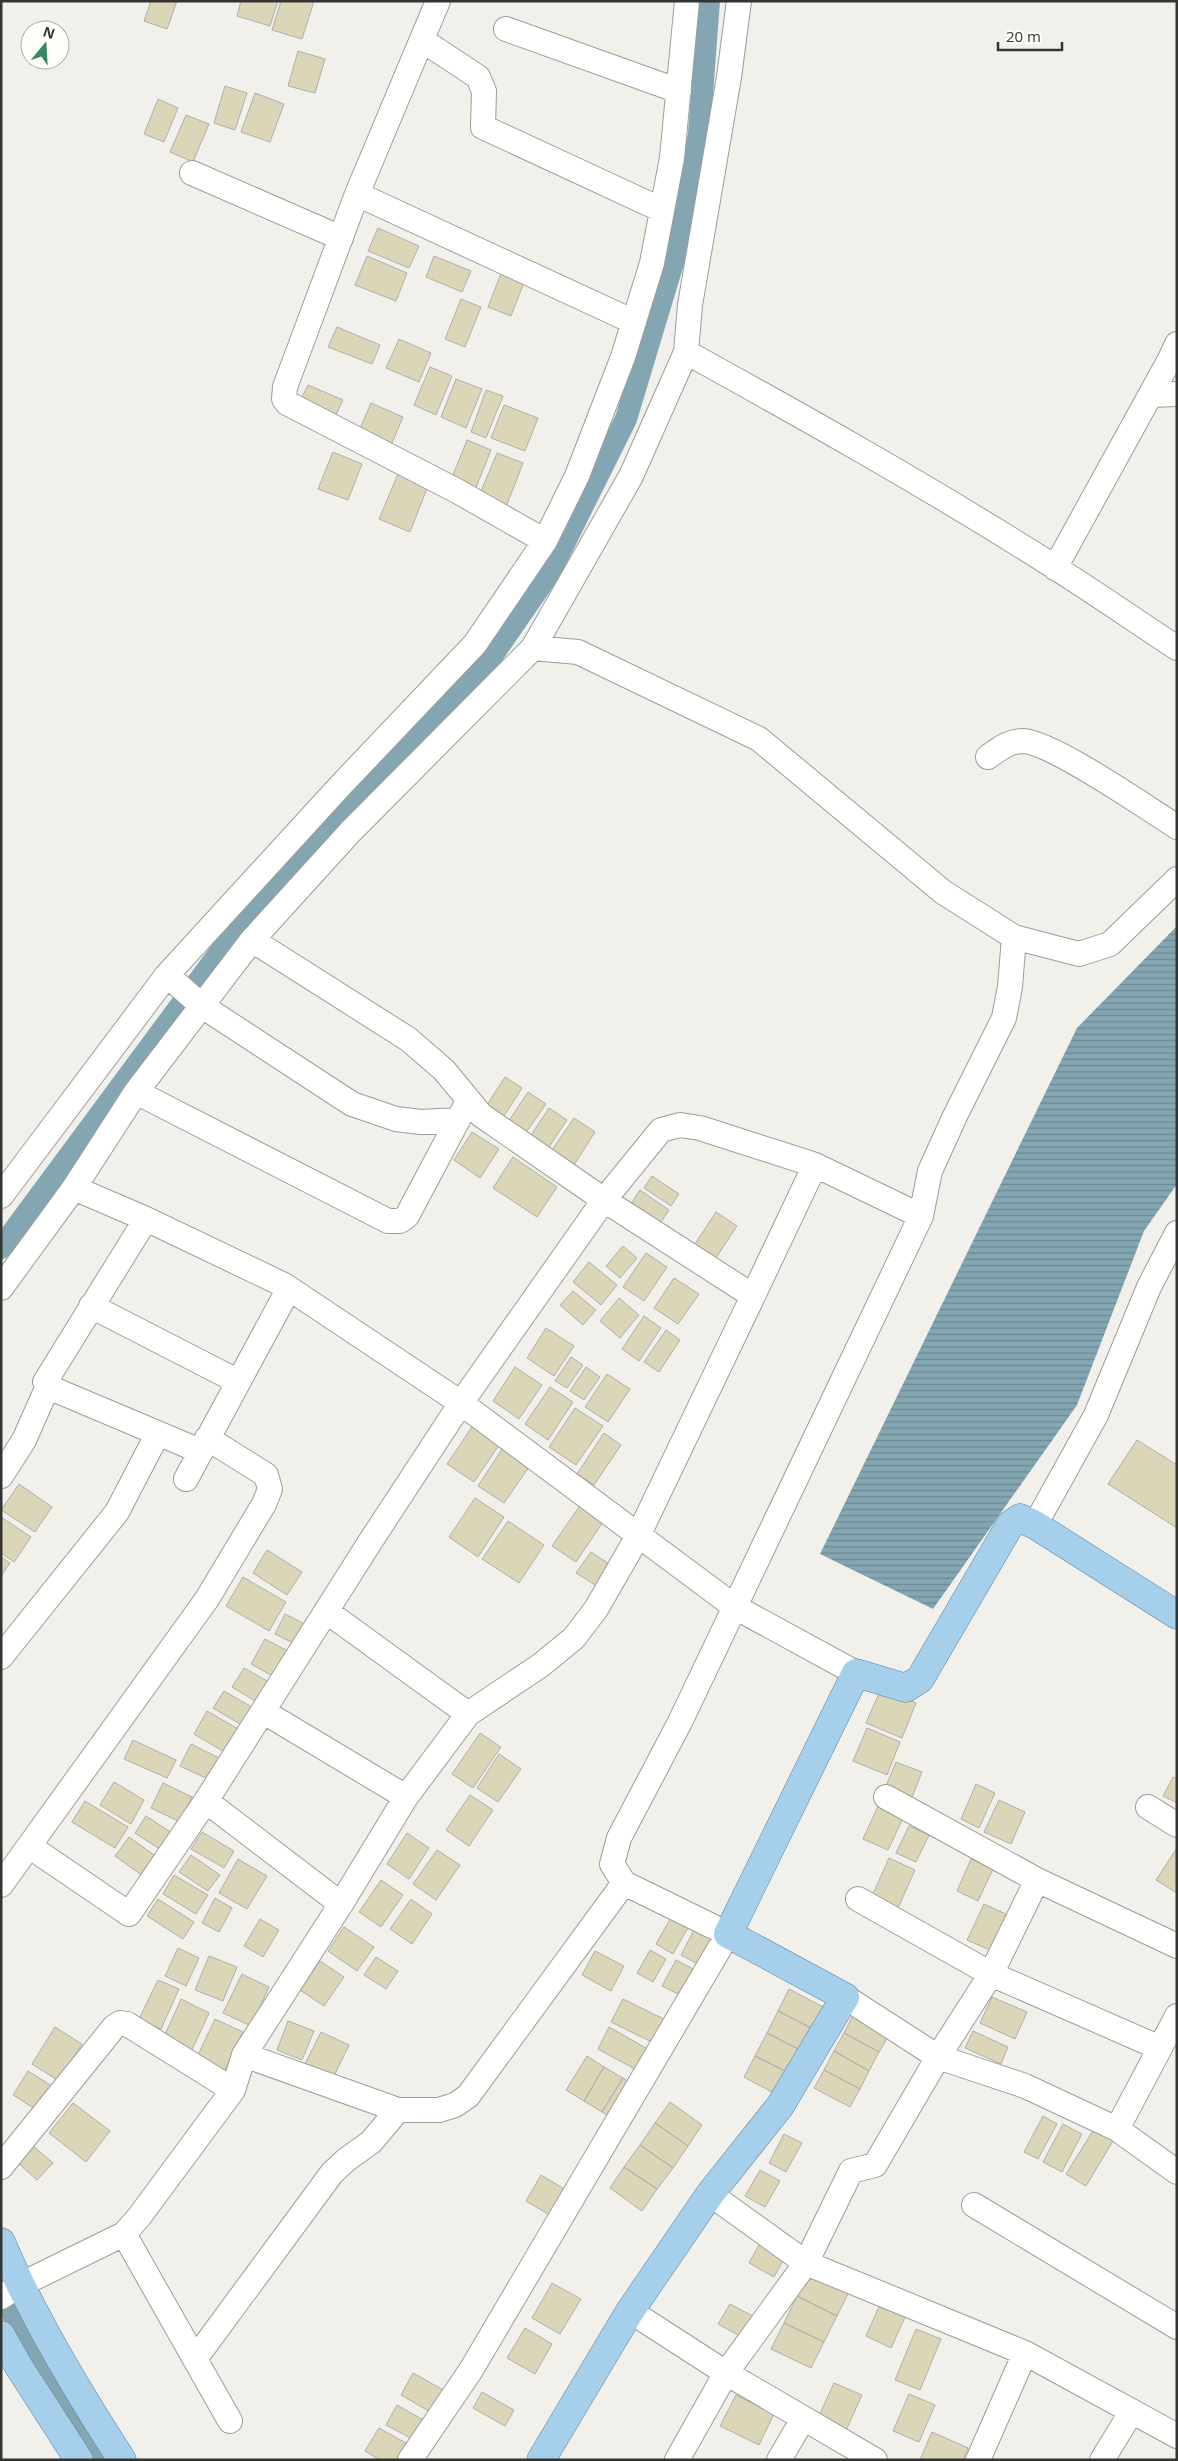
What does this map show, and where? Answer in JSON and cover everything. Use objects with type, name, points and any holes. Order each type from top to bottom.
[{"type":"main road","points":[[541,2460],[630,2311],[710,2194],[780,2106],[845,1997],[728,1934],[856,1673],[906,1688],[920,1679],[1010,1524],[1020,1518],[1177,1615]]},
{"type":"main road","points":[[1,2242],[11,2291],[122,2460]]},
{"type":"main road","points":[[1,2335],[19,2367],[79,2460]]},
{"type":"street","points":[[438,1],[357,194],[285,386],[284,399],[287,404],[457,491],[545,541]]},
{"type":"street","points":[[1,1196],[171,979],[341,785],[475,644],[545,541],[577,476],[623,358],[652,263],[672,158],[687,1]]},
{"type":"street","points":[[1,1288],[74,1188],[136,1092],[252,940],[351,831],[533,648],[631,476],[686,352],[690,305],[729,77],[739,1]]},
{"type":"street","points":[[506,28],[679,91]]},
{"type":"street","points":[[422,40],[478,77],[484,91],[483,127],[662,210]]},
{"type":"street","points":[[192,174],[341,238]]},
{"type":"street","points":[[357,194],[634,322]]},
{"type":"street","points":[[1056,568],[1177,344]]},
{"type":"street","points":[[686,352],[926,487],[1056,568],[1177,648]]},
{"type":"street","points":[[1151,395],[1177,394]]},
{"type":"street","points":[[533,648],[578,652],[759,739],[943,892],[1014,937],[1079,954],[1110,944],[1177,879]]},
{"type":"street","points":[[988,757],[1011,742],[1025,741],[1054,751],[1177,827]]},
{"type":"street","points":[[410,2460],[472,2370],[728,1934],[624,1883],[612,1864],[618,1838],[680,1722],[921,1216],[930,1171],[1004,1018],[1010,987],[1014,937]]},
{"type":"street","points":[[252,940],[408,1039],[444,1070],[462,1111]]},
{"type":"street","points":[[171,979],[201,1005],[352,1104],[396,1119],[421,1122],[462,1111],[481,1115],[604,1200],[753,1296]]},
{"type":"street","points":[[136,1092],[388,1221],[400,1221],[407,1216],[462,1111]]},
{"type":"street","points":[[28,1846],[129,1914],[206,1802],[461,1403],[604,1200],[661,1130],[680,1125],[700,1128],[815,1165],[921,1216]]},
{"type":"street","points":[[11,2291],[124,2234],[233,2090],[244,2055],[341,1904],[406,1797],[468,1714],[541,1665],[574,1638],[596,1609],[638,1536],[815,1165]]},
{"type":"street","points":[[74,1188],[146,1219],[284,1285],[461,1403],[735,1607],[856,1673]]},
{"type":"street","points":[[1,1885],[207,1599],[264,1504],[270,1489],[266,1476],[203,1445],[157,1435],[48,1386],[45,1379],[146,1219]]},
{"type":"street","points":[[1034,1525],[1096,1415],[1149,1287],[1177,1233]]},
{"type":"street","points":[[186,1479],[237,1381],[286,1297],[284,1285]]},
{"type":"street","points":[[90,1306],[237,1381]]},
{"type":"street","points":[[1,1476],[24,1440],[48,1386]]},
{"type":"street","points":[[1,1657],[117,1512],[157,1435]]},
{"type":"street","points":[[326,1612],[468,1714]]},
{"type":"street","points":[[264,1712],[406,1797]]},
{"type":"street","points":[[886,1798],[1037,1880],[1177,1946]]},
{"type":"street","points":[[206,1802],[341,1904]]},
{"type":"street","points":[[1148,1808],[1177,1825]]},
{"type":"street","points":[[677,2460],[726,2373],[806,2263],[851,2171],[875,2165],[938,2057],[991,1974],[1037,1880]]},
{"type":"street","points":[[244,2055],[398,2110],[440,2110],[455,2105],[468,2096],[624,1883]]},
{"type":"street","points":[[858,1899],[991,1974],[1170,2034],[1117,2129]]},
{"type":"street","points":[[845,1997],[938,2057],[1025,2086],[1117,2129],[1177,2172]]},
{"type":"street","points":[[1,2166],[114,2027],[120,2023],[127,2024],[233,2090]]},
{"type":"street","points":[[195,2359],[332,2173],[371,2142],[398,2110]]},
{"type":"street","points":[[710,2194],[806,2263],[1025,2353],[1177,2436]]},
{"type":"street","points":[[974,2205],[1177,2327]]},
{"type":"street","points":[[124,2234],[230,2421]]},
{"type":"street","points":[[630,2311],[803,2420],[875,2460]]},
{"type":"street","points":[[978,2460],[1025,2353]]},
{"type":"street","points":[[1102,2460],[1132,2411]]},
{"type":"street","points":[[779,2460],[803,2420]]},
{"type":"water","points":[[1177,926],[1177,1184],[1144,1231],[1077,1405],[933,1609],[820,1554],[1077,1028]]},
{"type":"building","points":[[151,1],[177,1],[167,29],[144,21]]},
{"type":"building","points":[[241,1],[278,1],[270,26],[237,16]]},
{"type":"building","points":[[281,1],[314,1],[302,39],[272,30]]},
{"type":"building","points":[[298,51],[325,59],[315,93],[288,86]]},
{"type":"building","points":[[225,86],[247,93],[235,130],[214,123]]},
{"type":"building","points":[[255,93],[284,104],[270,142],[241,132]]},
{"type":"building","points":[[158,99],[178,108],[164,142],[144,134]]},
{"type":"building","points":[[186,115],[209,124],[193,162],[170,152]]},
{"type":"building","points":[[378,228],[419,246],[409,268],[368,251]]},
{"type":"building","points":[[367,256],[407,273],[396,301],[355,285]]},
{"type":"building","points":[[434,256],[471,271],[462,292],[426,277]]},
{"type":"building","points":[[502,271],[525,280],[511,316],[488,307]]},
{"type":"building","points":[[461,299],[481,307],[465,347],[445,339]]},
{"type":"building","points":[[337,327],[380,345],[372,364],[328,347]]},
{"type":"building","points":[[399,339],[431,353],[419,382],[386,368]]},
{"type":"building","points":[[430,367],[452,376],[436,415],[414,405]]},
{"type":"building","points":[[456,379],[482,389],[466,428],[441,417]]},
{"type":"building","points":[[308,385],[343,400],[334,419],[299,403]]},
{"type":"building","points":[[486,390],[503,396],[486,438],[471,432]]},
{"type":"building","points":[[371,403],[403,417],[391,445],[359,431]]},
{"type":"building","points":[[504,405],[538,418],[525,451],[491,438]]},
{"type":"building","points":[[467,440],[491,450],[475,490],[451,480]]},
{"type":"building","points":[[333,452],[362,464],[348,500],[318,489]]},
{"type":"building","points":[[497,453],[523,463],[506,507],[479,496]]},
{"type":"building","points":[[398,474],[428,486],[410,532],[379,519]]},
{"type":"building","points":[[505,1077],[522,1088],[504,1116],[487,1105]]},
{"type":"building","points":[[528,1092],[546,1104],[525,1134],[508,1122]]},
{"type":"building","points":[[549,1108],[567,1120],[547,1150],[529,1138]]},
{"type":"building","points":[[574,1118],[595,1132],[574,1165],[552,1150]]},
{"type":"building","points":[[472,1132],[499,1149],[480,1178],[454,1160]]},
{"type":"building","points":[[513,1157],[557,1187],[537,1217],[493,1188]]},
{"type":"building","points":[[652,1176],[679,1194],[671,1206],[644,1188]]},
{"type":"building","points":[[640,1190],[669,1210],[658,1227],[629,1207]]},
{"type":"building","points":[[716,1212],[737,1226],[714,1261],[693,1247]]},
{"type":"building","points":[[623,1246],[637,1258],[620,1278],[606,1266]]},
{"type":"building","points":[[646,1253],[667,1267],[644,1301],[623,1287]]},
{"type":"building","points":[[589,1262],[617,1285],[601,1305],[573,1282]]},
{"type":"building","points":[[674,1278],[699,1294],[678,1324],[654,1308]]},
{"type":"building","points":[[573,1291],[596,1310],[583,1325],[560,1305]]},
{"type":"building","points":[[619,1298],[639,1315],[620,1338],[600,1321]]},
{"type":"building","points":[[644,1316],[661,1328],[639,1361],[622,1349]]},
{"type":"building","points":[[546,1328],[574,1346],[554,1376],[527,1358]]},
{"type":"building","points":[[666,1330],[680,1340],[659,1372],[644,1362]]},
{"type":"building","points":[[571,1357],[583,1365],[567,1388],[555,1381]]},
{"type":"building","points":[[515,1367],[542,1385],[519,1419],[493,1401]]},
{"type":"building","points":[[586,1367],[600,1377],[584,1400],[570,1391]]},
{"type":"building","points":[[607,1374],[630,1389],[608,1422],[585,1407]]},
{"type":"building","points":[[550,1387],[573,1402],[548,1440],[525,1424]]},
{"type":"building","points":[[575,1408],[603,1426],[576,1465],[549,1447]]},
{"type":"building","points":[[472,1427],[499,1445],[474,1482],[447,1464]]},
{"type":"building","points":[[604,1433],[621,1445],[594,1485],[577,1474]]},
{"type":"building","points":[[1137,1440],[1177,1465],[1177,1528],[1108,1484]]},
{"type":"building","points":[[502,1449],[529,1467],[504,1503],[478,1486]]},
{"type":"building","points":[[19,1484],[52,1507],[35,1532],[1,1510]]},
{"type":"building","points":[[475,1498],[504,1517],[478,1557],[449,1537]]},
{"type":"building","points":[[581,1504],[605,1519],[576,1562],[552,1546]]},
{"type":"building","points":[[1,1517],[31,1537],[14,1562],[1,1553]]},
{"type":"building","points":[[508,1521],[544,1545],[519,1583],[482,1559]]},
{"type":"building","points":[[267,1550],[302,1572],[287,1595],[253,1573]]},
{"type":"building","points":[[591,1552],[617,1569],[603,1590],[576,1573]]},
{"type":"building","points":[[1,1557],[10,1563],[1,1576]]},
{"type":"building","points":[[243,1577],[286,1602],[269,1631],[226,1606]]},
{"type":"building","points":[[285,1614],[307,1625],[297,1645],[275,1634]]},
{"type":"building","points":[[265,1639],[292,1653],[278,1679],[251,1664]]},
{"type":"building","points":[[244,1668],[269,1682],[257,1702],[232,1687]]},
{"type":"building","points":[[881,1689],[916,1703],[902,1738],[866,1723]]},
{"type":"building","points":[[224,1691],[255,1709],[245,1727],[213,1708]]},
{"type":"building","points":[[207,1711],[240,1730],[226,1753],[194,1734]]},
{"type":"building","points":[[867,1728],[900,1742],[887,1775],[853,1761]]},
{"type":"building","points":[[480,1733],[501,1747],[473,1788],[452,1774]]},
{"type":"building","points":[[133,1740],[176,1760],[167,1778],[124,1759]]},
{"type":"building","points":[[191,1744],[221,1759],[210,1780],[180,1766]]},
{"type":"building","points":[[499,1754],[521,1769],[498,1802],[477,1788]]},
{"type":"building","points":[[896,1762],[922,1772],[912,1797],[886,1786]]},
{"type":"building","points":[[1173,1777],[1177,1779],[1177,1803],[1163,1796]]},
{"type":"building","points":[[114,1782],[144,1800],[131,1824],[100,1805]]},
{"type":"building","points":[[163,1783],[192,1797],[180,1822],[151,1808]]},
{"type":"building","points":[[976,1784],[995,1793],[979,1828],[961,1819]]},
{"type":"building","points":[[470,1795],[493,1810],[469,1846],[446,1830]]},
{"type":"building","points":[[999,1800],[1025,1812],[1011,1844],[984,1832]]},
{"type":"building","points":[[85,1801],[128,1827],[115,1848],[72,1822]]},
{"type":"building","points":[[879,1804],[904,1816],[888,1850],[863,1839]]},
{"type":"building","points":[[146,1816],[175,1835],[164,1852],[135,1833]]},
{"type":"building","points":[[909,1826],[929,1835],[916,1862],[896,1853]]},
{"type":"building","points":[[202,1832],[234,1851],[224,1868],[191,1849]]},
{"type":"building","points":[[407,1833],[429,1848],[409,1879],[387,1864]]},
{"type":"building","points":[[129,1837],[157,1857],[143,1876],[115,1856]]},
{"type":"building","points":[[1177,1848],[1177,1893],[1156,1880]]},
{"type":"building","points":[[437,1850],[460,1865],[436,1900],[413,1884]]},
{"type":"building","points":[[191,1855],[220,1875],[208,1891],[179,1872]]},
{"type":"building","points":[[889,1858],[915,1870],[898,1908],[872,1896]]},
{"type":"building","points":[[238,1859],[267,1876],[247,1909],[219,1893]]},
{"type":"building","points":[[971,1859],[993,1869],[978,1901],[957,1891]]},
{"type":"building","points":[[174,1875],[208,1895],[196,1914],[163,1894]]},
{"type":"building","points":[[381,1880],[403,1895],[381,1927],[359,1912]]},
{"type":"building","points":[[215,1898],[232,1908],[219,1932],[202,1923]]},
{"type":"building","points":[[158,1899],[194,1922],[183,1939],[147,1916]]},
{"type":"building","points":[[411,1899],[432,1914],[412,1944],[390,1929]]},
{"type":"building","points":[[984,1904],[1008,1915],[992,1951],[967,1940]]},
{"type":"building","points":[[673,1914],[690,1924],[673,1954],[656,1944]]},
{"type":"building","points":[[260,1919],[279,1930],[263,1957],[244,1946]]},
{"type":"building","points":[[344,1927],[374,1947],[357,1971],[328,1951]]},
{"type":"building","points":[[695,1928],[718,1940],[703,1967],[681,1955]]},
{"type":"building","points":[[178,1948],[199,1958],[186,1986],[165,1976]]},
{"type":"building","points":[[650,1950],[666,1959],[653,1982],[637,1973]]},
{"type":"building","points":[[595,1951],[624,1966],[611,1991],[582,1975]]},
{"type":"building","points":[[209,1956],[237,1967],[223,2001],[195,1990]]},
{"type":"building","points":[[376,1957],[398,1971],[386,1989],[364,1975]]},
{"type":"building","points":[[676,1960],[699,1972],[686,1998],[662,1986]]},
{"type":"building","points":[[320,1961],[344,1977],[324,2006],[300,1990]]},
{"type":"building","points":[[242,1974],[269,1987],[251,2026],[223,2013]]},
{"type":"building","points":[[158,1980],[179,1989],[161,2029],[139,2019]]},
{"type":"building","points":[[789,1989],[827,2009],[815,2030],[778,2011]]},
{"type":"building","points":[[992,1997],[1027,2012],[1015,2039],[980,2023]]},
{"type":"building","points":[[181,1999],[209,2013],[192,2050],[164,2037]]},
{"type":"building","points":[[623,1999],[672,2023],[660,2046],[611,2022]]},
{"type":"building","points":[[778,2011],[815,2030],[804,2052],[767,2033]]},
{"type":"building","points":[[853,2015],[889,2035],[879,2052],[844,2033]]},
{"type":"building","points":[[215,2019],[243,2032],[225,2070],[197,2057]]},
{"type":"building","points":[[288,2021],[314,2031],[302,2060],[277,2050]]},
{"type":"building","points":[[55,2027],[82,2044],[59,2081],[32,2064]]},
{"type":"building","points":[[609,2027],[651,2051],[640,2072],[598,2049]]},
{"type":"building","points":[[973,2031],[1008,2047],[1001,2064],[965,2048]]},
{"type":"building","points":[[321,2032],[349,2045],[331,2082],[303,2068]]},
{"type":"building","points":[[767,2033],[804,2052],[793,2075],[755,2056]]},
{"type":"building","points":[[844,2033],[879,2052],[869,2071],[834,2051]]},
{"type":"building","points":[[834,2051],[869,2071],[860,2089],[824,2070]]},
{"type":"building","points":[[587,2056],[604,2067],[584,2101],[566,2090]]},
{"type":"building","points":[[755,2056],[793,2075],[781,2097],[744,2077]]},
{"type":"building","points":[[604,2067],[623,2078],[602,2112],[584,2101]]},
{"type":"building","points":[[824,2070],[860,2089],[850,2107],[814,2088]]},
{"type":"building","points":[[28,2071],[55,2088],[40,2112],[13,2095]]},
{"type":"building","points":[[623,2078],[641,2089],[620,2123],[602,2112]]},
{"type":"building","points":[[670,2102],[702,2125],[688,2146],[655,2123]]},
{"type":"building","points":[[73,2103],[110,2131],[86,2162],[49,2133]]},
{"type":"building","points":[[1043,2116],[1057,2124],[1038,2159],[1024,2152]]},
{"type":"building","points":[[655,2123],[688,2146],[673,2168],[640,2145]]},
{"type":"building","points":[[1063,2124],[1082,2134],[1062,2172],[1043,2162]]},
{"type":"building","points":[[1094,2129],[1113,2141],[1086,2186],[1066,2174]]},
{"type":"building","points":[[784,2134],[802,2143],[786,2172],[769,2163]]},
{"type":"building","points":[[640,2145],[673,2168],[657,2189],[624,2167]]},
{"type":"building","points":[[33,2146],[53,2163],[37,2180],[18,2163]]},
{"type":"building","points":[[624,2167],[657,2189],[642,2211],[610,2188]]},
{"type":"building","points":[[760,2170],[780,2181],[765,2207],[745,2196]]},
{"type":"building","points":[[541,2175],[571,2193],[556,2219],[526,2201]]},
{"type":"building","points":[[760,2243],[785,2257],[774,2277],[749,2263]]},
{"type":"building","points":[[810,2271],[850,2290],[837,2316],[797,2296]]},
{"type":"building","points":[[552,2283],[581,2299],[560,2334],[532,2318]]},
{"type":"building","points":[[797,2296],[837,2316],[824,2342],[784,2323]]},
{"type":"building","points":[[881,2302],[907,2313],[891,2348],[866,2336]]},
{"type":"building","points":[[730,2304],[753,2316],[742,2337],[718,2324]]},
{"type":"building","points":[[784,2323],[824,2342],[811,2368],[771,2349]]},
{"type":"building","points":[[525,2328],[552,2344],[535,2374],[507,2358]]},
{"type":"building","points":[[916,2329],[941,2339],[920,2390],[895,2380]]},
{"type":"building","points":[[413,2373],[445,2391],[432,2413],[401,2395]]},
{"type":"building","points":[[834,2383],[862,2395],[844,2435],[816,2422]]},
{"type":"building","points":[[482,2392],[514,2410],[505,2426],[473,2408]]},
{"type":"building","points":[[909,2394],[935,2405],[919,2442],[893,2431]]},
{"type":"building","points":[[736,2395],[774,2414],[759,2445],[720,2426]]},
{"type":"building","points":[[397,2405],[425,2421],[414,2440],[386,2425]]},
{"type":"building","points":[[379,2428],[406,2443],[396,2460],[380,2460],[365,2451]]},
{"type":"building","points":[[932,2432],[968,2448],[963,2460],[920,2460]]},
{"type":"waterway","points":[[1,1248],[252,909],[492,656],[550,572],[626,419],[675,256],[699,134],[709,1]]},
{"type":"waterway","points":[[1,2291],[35,2359],[96,2460]]}]
